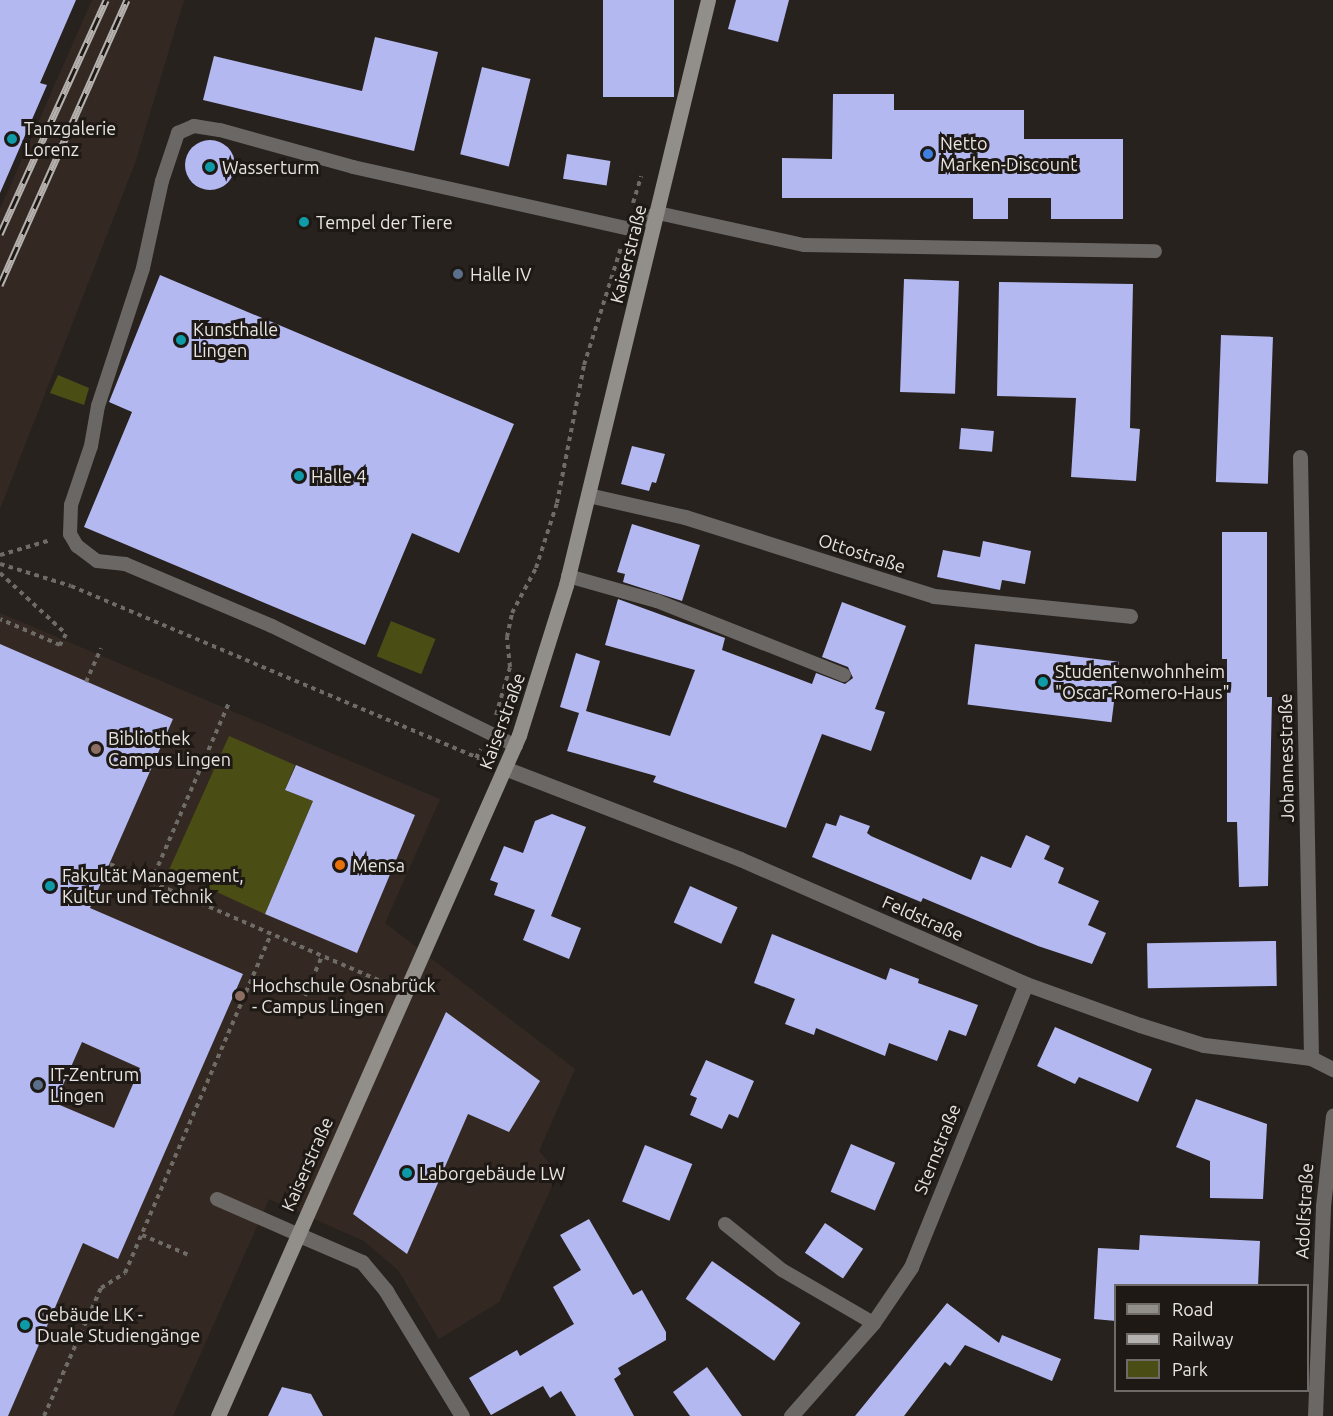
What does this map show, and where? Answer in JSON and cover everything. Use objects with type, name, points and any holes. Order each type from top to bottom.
[{"type":"main road","name":"Kaiserstraße","points":[[218,1416],[516,746],[568,576],[708,0]]},
{"type":"street","name":"Johannesstraße","points":[[1300,458],[1311,1058]]},
{"type":"street","name":"Ottostraße","points":[[588,495],[685,517],[934,596],[1130,616]]},
{"type":"street","name":"Feldstraße","points":[[507,769],[740,858],[1026,984],[1204,1045],[1311,1058],[1333,1069]]},
{"type":"street","name":"Sternstraße","points":[[791,1416],[873,1323],[910,1267],[1026,984]]},
{"type":"street","name":"Adolfstraße","points":[[1315,1416],[1323,1206],[1333,1116]]},
{"type":"street","points":[[297,1234],[362,1262],[386,1291],[462,1416]]},
{"type":"lane","points":[[516,746],[489,730],[272,626],[124,564],[97,561],[77,546],[70,534],[71,505],[91,446],[98,406],[143,268],[162,181],[177,133],[194,126],[220,130],[353,167],[627,228],[658,213],[804,245],[1155,251]]},
{"type":"lane","points":[[568,576],[657,601],[844,675]]},
{"type":"lane","points":[[217,1199],[297,1234]]},
{"type":"lane","points":[[725,1224],[782,1270],[873,1323]]},
{"type":"path","points":[[476,758],[489,730],[510,667],[507,637],[512,612],[536,568],[557,503],[584,365],[627,228],[644,165]]},
{"type":"path","points":[[0,555],[70,534]]},
{"type":"path","points":[[0,564],[71,586],[476,758],[507,769]]},
{"type":"path","points":[[0,573],[66,634],[60,645],[0,619]]},
{"type":"path","points":[[86,682],[101,648]]},
{"type":"path","points":[[151,882],[229,703]]},
{"type":"path","points":[[110,864],[406,993]]},
{"type":"path","points":[[44,1416],[100,1288],[125,1273],[271,934]]},
{"type":"path","points":[[305,996],[322,956]]},
{"type":"path","points":[[142,1235],[191,1256]]},
{"type":"shaded area","points":[[92,0],[184,0],[135,163],[0,509],[0,209]]},
{"type":"shaded area","name":"Hochschule Osnabrück - Campus Lingen","points":[[0,613],[440,799],[385,923],[575,1069],[539,1151],[558,1173],[499,1302],[439,1339],[398,1270],[364,1241],[269,1199],[173,1416],[0,1416]]},
{"type":"green space","points":[[58,375],[89,388],[84,405],[50,393]]},
{"type":"green space","points":[[391,621],[436,639],[421,674],[377,656]]},
{"type":"green space","points":[[229,736],[295,765],[285,790],[313,801],[265,914],[169,870]]},
{"type":"building","name":"Tanzgalerie Lorenz","points":[[0,0],[76,0],[40,83],[47,85],[0,193]]},
{"type":"building","points":[[603,0],[674,0],[674,97],[603,97]]},
{"type":"building","points":[[736,0],[789,0],[778,42],[728,29]]},
{"type":"building","points":[[375,37],[438,52],[414,151],[203,100],[214,56],[362,91]]},
{"type":"building","points":[[482,67],[531,79],[509,166],[460,154]]},
{"type":"building","name":"Netto Marken-Discount","points":[[833,94],[894,94],[894,110],[1024,110],[1024,139],[1123,139],[1123,219],[1051,219],[1051,198],[1008,198],[1008,219],[973,219],[973,198],[782,198],[782,158],[832,159]]},
{"type":"building","name":"Wasserturm","points":[[210,140],[219,142],[230,151],[235,165],[233,174],[224,185],[210,190],[201,188],[190,179],[185,165],[187,156],[196,145]]},
{"type":"building","points":[[567,154],[610,161],[607,186],[563,179]]},
{"type":"building","name":"Halle 4","points":[[160,275],[514,424],[459,553],[412,533],[365,645],[84,527],[132,412],[109,402]]},
{"type":"building","points":[[904,279],[959,281],[955,394],[900,392]]},
{"type":"building","points":[[999,282],[1133,284],[1130,428],[1140,429],[1136,481],[1071,477],[1076,398],[997,396]]},
{"type":"building","points":[[1221,335],[1273,337],[1268,484],[1216,482]]},
{"type":"building","points":[[961,428],[994,431],[992,452],[959,449]]},
{"type":"building","points":[[632,446],[665,454],[656,483],[652,482],[649,491],[621,484]]},
{"type":"building","points":[[632,524],[700,545],[682,601],[623,582],[625,574],[617,572]]},
{"type":"building","points":[[1222,532],[1267,532],[1267,697],[1272,697],[1268,886],[1239,887],[1237,822],[1227,822],[1227,659],[1222,659]]},
{"type":"building","points":[[983,541],[1031,551],[1025,584],[1002,580],[1000,590],[937,577],[943,550],[980,557]]},
{"type":"building","points":[[618,599],[725,638],[722,650],[812,684],[816,673],[845,684],[853,678],[848,667],[822,657],[842,602],[906,626],[875,709],[885,712],[871,751],[822,734],[786,828],[653,782],[656,776],[567,751],[579,713],[560,707],[576,653],[600,661],[586,711],[670,736],[695,670],[605,645]]},
{"type":"building","points":[[0,644],[173,719],[90,908],[243,974],[118,1259],[83,1243],[8,1416],[0,1416]],"holes":[[[82,1042],[140,1068],[114,1128],[55,1103]]]},
{"type":"building","name":"Studentenwohnheim \"Oscar-Romero-Haus\"","points":[[975,644],[1119,662],[1111,722],[968,705]]},
{"type":"building","name":"Mensa","points":[[296,765],[415,815],[357,953],[265,914],[313,801],[285,790]]},
{"type":"building","points":[[552,814],[586,827],[551,916],[581,928],[569,959],[523,940],[535,910],[494,895],[498,883],[490,880],[504,846],[523,853],[535,821]]},
{"type":"building","points":[[840,815],[870,826],[867,833],[871,836],[971,880],[981,856],[1011,868],[1026,835],[1050,846],[1044,859],[1064,868],[1058,883],[1099,901],[1088,925],[1106,933],[1092,964],[1038,946],[923,898],[921,902],[812,857],[826,823],[836,826]]},
{"type":"building","points":[[690,886],[738,907],[721,944],[674,923]]},
{"type":"building","points":[[772,934],[886,980],[890,968],[919,979],[918,983],[978,1005],[966,1036],[949,1030],[937,1061],[889,1043],[885,1056],[816,1028],[814,1035],[785,1024],[795,999],[754,983]]},
{"type":"building","points":[[1276,941],[1277,986],[1148,988],[1147,943]]},
{"type":"building","name":"Laborgebäude LW","points":[[446,1012],[540,1081],[509,1132],[468,1114],[407,1254],[353,1214]]},
{"type":"building","points":[[1055,1027],[1152,1069],[1138,1102],[1079,1077],[1075,1084],[1037,1066]]},
{"type":"building","points":[[706,1060],[754,1081],[738,1118],[729,1114],[722,1129],[690,1115],[697,1098],[690,1095]]},
{"type":"building","points":[[1196,1099],[1267,1124],[1263,1199],[1210,1198],[1210,1161],[1176,1147]]},
{"type":"building","points":[[851,1144],[895,1163],[875,1211],[831,1192]]},
{"type":"building","points":[[645,1145],[692,1164],[669,1221],[622,1202]]},
{"type":"building","points":[[589,1219],[633,1295],[642,1290],[666,1332],[666,1340],[618,1368],[621,1374],[614,1379],[634,1416],[576,1416],[561,1391],[550,1398],[543,1386],[491,1415],[469,1378],[517,1350],[520,1356],[574,1324],[553,1287],[581,1270],[560,1235]]},
{"type":"building","points":[[825,1223],[863,1249],[843,1279],[805,1253]]},
{"type":"building","points":[[1140,1235],[1260,1241],[1258,1284],[1114,1284],[1114,1321],[1094,1319],[1098,1248],[1139,1250]]},
{"type":"building","points":[[712,1261],[800,1323],[774,1361],[686,1299]]},
{"type":"building","points":[[947,1303],[999,1343],[1002,1335],[1061,1359],[1052,1381],[965,1345],[950,1366],[945,1362],[904,1416],[855,1416]]},
{"type":"building","points":[[707,1367],[742,1416],[690,1416],[673,1392]]},
{"type":"building","points":[[282,1387],[311,1394],[323,1416],[268,1416]]},
{"type":"railway","points":[[0,234],[106,0]]},
{"type":"railway","points":[[0,285],[127,0]]},
{"type":"place","name":"Tanzgalerie Lorenz","points":[[12,139]]},
{"type":"place","name":"Netto Marken-Discount","points":[[928,154]]},
{"type":"place","name":"Wasserturm","points":[[210,167]]},
{"type":"place","name":"Tempel der Tiere","points":[[304,222]]},
{"type":"place","name":"Halle IV","points":[[458,274]]},
{"type":"place","name":"Kunsthalle Lingen","points":[[181,340]]},
{"type":"place","name":"Halle 4","points":[[299,476]]},
{"type":"place","name":"Studentenwohnheim \"Oscar-Romero-Haus\"","points":[[1043,682]]},
{"type":"place","name":"Bibliothek Campus Lingen","points":[[96,749]]},
{"type":"place","name":"Mensa","points":[[340,865]]},
{"type":"place","name":"Fakultät Management, Kultur und Technik","points":[[50,886]]},
{"type":"place","name":"Hochschule Osnabrück - Campus Lingen","points":[[240,996]]},
{"type":"place","name":"IT-Zentrum Lingen","points":[[38,1085]]},
{"type":"place","name":"Laborgebäude LW","points":[[407,1173]]},
{"type":"place","name":"Gebäude LK - Duale Studiengänge","points":[[25,1325]]}]
